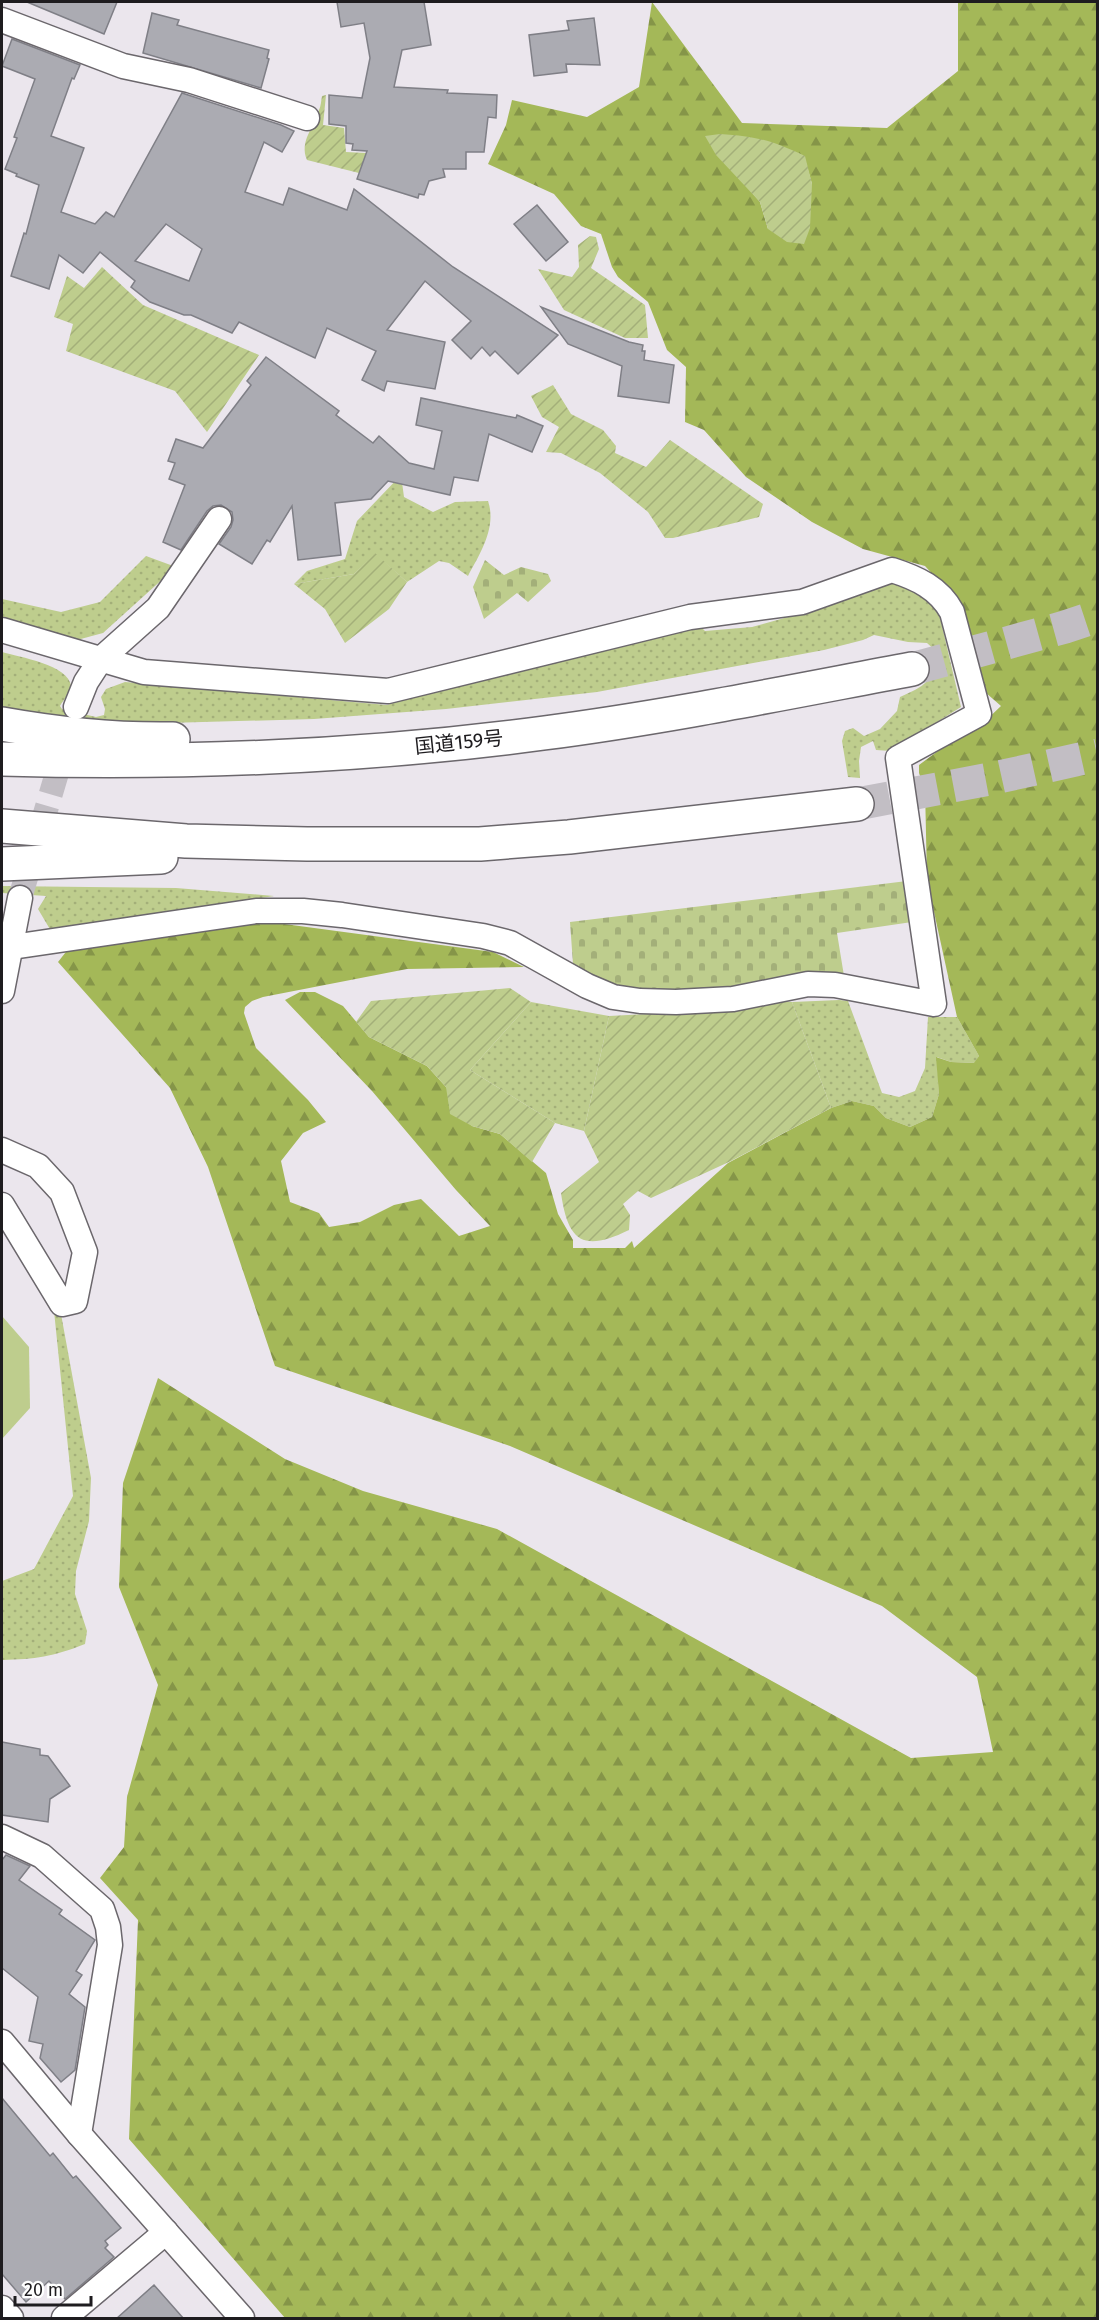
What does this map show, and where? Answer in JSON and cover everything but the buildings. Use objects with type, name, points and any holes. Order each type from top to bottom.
[{"type":"highway","name":"国道159号","points":[[2,759],[181,761],[335,753],[448,743],[543,733],[646,718],[912,669]]},
{"type":"highway","points":[[2,724],[39,731],[140,740],[236,738],[340,733],[546,716],[815,687]]},
{"type":"highway","points":[[2,864],[480,844],[570,837],[856,804]]},
{"type":"highway","points":[[2,826],[186,841],[480,844]]},
{"type":"street","points":[[2,20],[123,66],[189,80],[307,118]]},
{"type":"street","points":[[76,706],[86,682],[101,659],[158,608],[219,519]]},
{"type":"street","points":[[2,630],[144,672],[388,691],[690,617],[802,602],[892,570],[935,589],[948,605],[979,714],[898,758],[934,1004],[835,985],[808,984],[733,999],[640,1001],[613,997],[587,986],[510,943],[483,936],[303,911],[256,911],[12,947]]},
{"type":"street","points":[[2,991],[20,898]]},
{"type":"street","points":[[2,1150],[38,1166],[62,1192],[85,1252],[75,1301],[62,1304],[2,1205]]},
{"type":"street","points":[[2,1837],[42,1856],[102,1909],[108,1927],[110,1945],[79,2134]]},
{"type":"street","points":[[2,2042],[79,2134],[242,2319]]},
{"type":"street","points":[[64,2319],[166,2232]]},
{"type":"street","points":[[2,2308],[11,2319]]},
{"type":"green space","points":[[652,2],[742,123],[887,128],[958,71],[958,2],[1097,2],[1097,2318],[285,2318],[129,2139],[138,1920],[100,1878],[124,1847],[127,1797],[158,1685],[119,1587],[123,1483],[158,1378],[285,1459],[363,1491],[497,1529],[911,1758],[993,1752],[977,1677],[882,1606],[510,1446],[275,1366],[208,1167],[170,1088],[58,962],[69,948],[262,921],[493,952],[524,967],[407,969],[263,997],[252,1001],[245,1007],[244,1013],[256,1048],[308,1100],[326,1122],[303,1133],[281,1161],[290,1202],[319,1213],[329,1227],[360,1222],[394,1205],[421,1199],[459,1236],[490,1226],[456,1190],[372,1091],[285,1000],[300,992],[315,992],[343,1006],[369,1037],[427,1066],[446,1087],[472,1126],[500,1134],[546,1173],[558,1214],[573,1240],[573,1248],[625,1248],[632,1241],[634,1248],[728,1163],[831,1108],[852,1101],[874,1106],[886,1118],[910,1127],[932,1117],[939,1094],[936,1057],[951,1062],[974,1063],[979,1056],[957,1017],[927,880],[925,788],[919,773],[919,765],[946,745],[979,727],[1001,706],[985,692],[957,601],[925,566],[863,549],[812,522],[746,477],[704,430],[685,422],[686,367],[667,350],[648,302],[618,277],[612,267],[601,234],[581,226],[554,194],[488,164],[506,125],[512,100],[587,117],[639,87]],"holes":[[[804,156],[812,184],[768,229],[760,202],[741,180]]]},
{"type":"green space","points":[[326,95],[323,125],[344,128],[346,152],[404,155],[363,174],[307,160],[306,141],[317,117],[322,96]]},
{"type":"green space","points":[[720,134],[764,140],[805,156],[812,184],[810,228],[804,244],[787,242],[768,229],[760,202],[716,155],[705,136]]},
{"type":"green space","points":[[590,236],[596,237],[599,249],[591,268],[645,305],[648,338],[625,338],[564,310],[538,269],[572,277],[579,267],[578,245]]},
{"type":"green space","points":[[102,267],[143,305],[259,355],[207,432],[175,391],[66,351],[73,324],[54,317],[67,276],[84,288]]},
{"type":"green space","points":[[553,385],[571,414],[603,430],[616,446],[615,453],[646,467],[670,440],[763,504],[759,517],[665,538],[648,512],[600,473],[561,453],[546,452],[559,427],[542,417],[531,396]]},
{"type":"green space","points":[[401,475],[404,497],[433,512],[455,502],[488,501],[489,530],[468,576],[449,563],[439,561],[407,582],[375,554],[354,574],[294,584],[307,571],[345,559],[357,521]]},
{"type":"green space","points":[[375,553],[407,582],[389,609],[345,643],[325,609],[294,584],[354,574]]},
{"type":"green space","points":[[146,556],[176,567],[103,633],[77,640],[2,623],[2,599],[61,612],[100,602]]},
{"type":"green space","points":[[485,560],[504,575],[521,567],[548,574],[551,581],[528,602],[517,593],[484,619],[473,587]]},
{"type":"green space","points":[[896,579],[920,593],[938,609],[961,707],[891,751],[876,750],[873,741],[861,747],[860,778],[848,777],[842,741],[845,731],[853,728],[864,736],[880,729],[897,711],[900,697],[927,681],[934,670],[938,653],[927,643],[908,642],[874,635],[824,650],[597,692],[446,709],[314,719],[96,725],[2,712],[2,652],[31,659],[62,673],[68,679],[71,688],[60,706],[62,709],[96,717],[104,715],[105,709],[101,697],[106,689],[125,682],[387,705],[407,698],[700,626],[705,631],[752,627],[806,612]]},
{"type":"green space","points":[[907,881],[912,922],[837,933],[844,976],[711,992],[626,989],[613,986],[573,964],[570,922]]},
{"type":"green space","points":[[2,886],[176,888],[274,896],[51,931],[38,909],[46,896],[2,893]]},
{"type":"green space","points":[[510,988],[531,1002],[470,1070],[555,1123],[532,1162],[500,1134],[472,1126],[450,1114],[446,1087],[427,1066],[369,1037],[356,1022],[371,1001]]},
{"type":"green space","points":[[783,1001],[792,1002],[831,1108],[731,1161],[651,1198],[638,1191],[623,1204],[630,1215],[629,1230],[600,1241],[581,1238],[574,1232],[568,1223],[561,1193],[599,1162],[584,1131],[609,1016],[743,1009]]},
{"type":"green space","points":[[848,1001],[882,1093],[899,1097],[915,1091],[925,1068],[928,1017],[957,1017],[979,1056],[975,1063],[951,1062],[937,1057],[939,1094],[932,1117],[910,1127],[886,1118],[874,1106],[852,1101],[831,1108],[792,1002]]},
{"type":"green space","points":[[531,1002],[609,1016],[584,1131],[555,1123],[470,1070]]},
{"type":"green space","points":[[54,1311],[61,1314],[91,1478],[89,1521],[76,1571],[75,1594],[87,1631],[85,1644],[63,1652],[25,1659],[2,1660],[2,1581],[34,1569],[73,1496]]},
{"type":"green space","points":[[2,1316],[29,1347],[30,1408],[2,1439]]},
{"type":"tunnel","points":[[912,669],[1098,616]]},
{"type":"tunnel","points":[[20,898],[65,746]]},
{"type":"tunnel","points":[[857,804],[990,779],[1098,755]]}]
